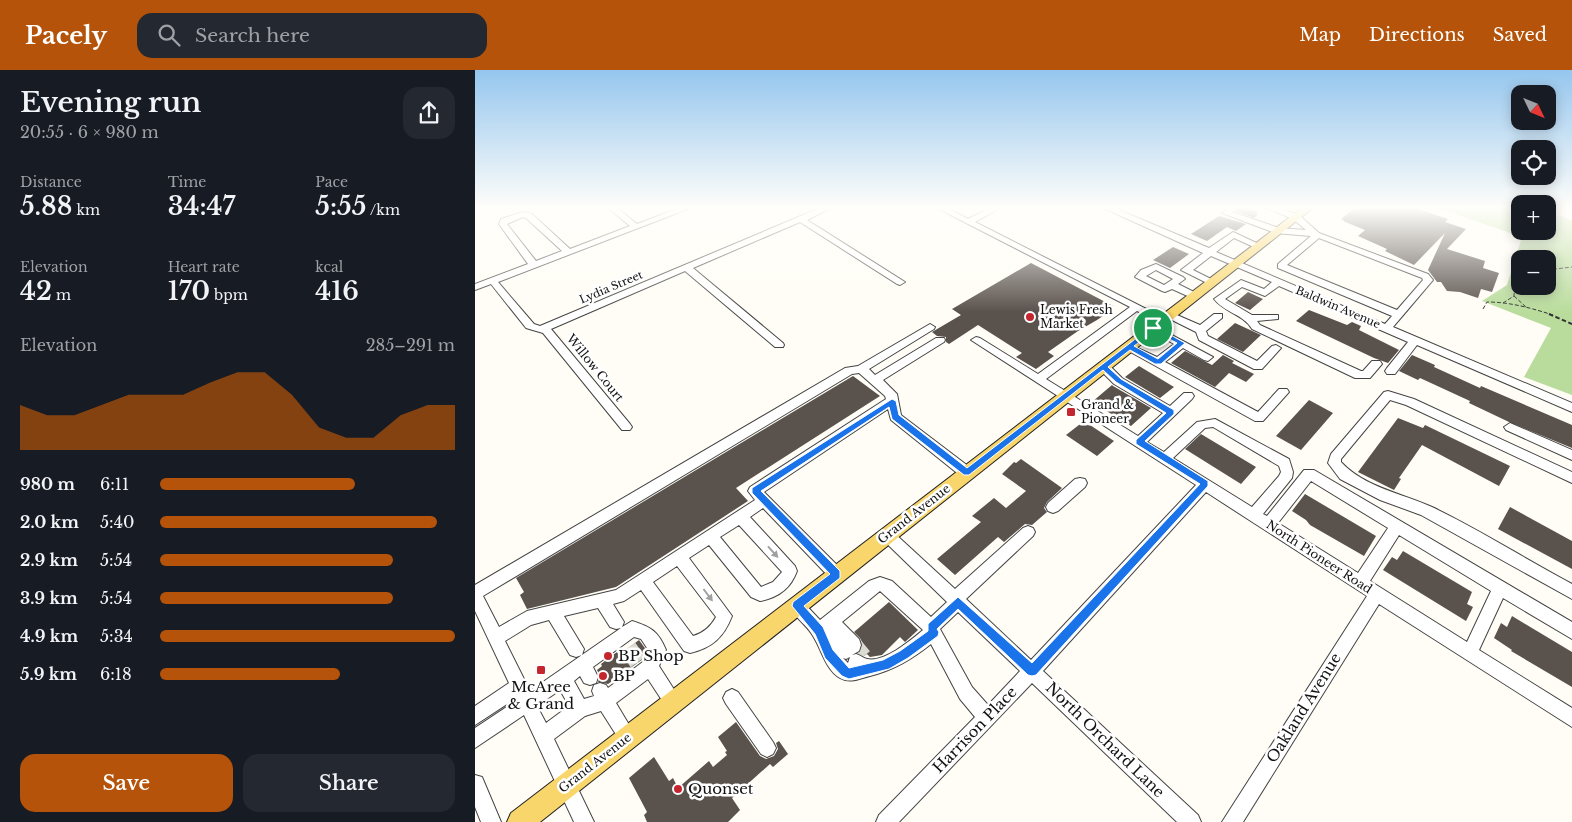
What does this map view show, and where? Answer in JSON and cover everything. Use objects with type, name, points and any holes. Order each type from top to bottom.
[{"type":"main road","name":"Grand Avenue","points":[[519,822],[1264,242]]},
{"type":"street","points":[[517,242],[534,265]]},
{"type":"street","points":[[557,242],[568,252]]},
{"type":"street","points":[[475,287],[595,242]]},
{"type":"street","name":"Lydia Street","points":[[541,329],[747,242]]},
{"type":"street","points":[[837,242],[900,282]]},
{"type":"street","points":[[1008,242],[1162,321],[1201,330]]},
{"type":"street","name":"Baldwin Avenue","points":[[1187,242],[1572,408]]},
{"type":"street","points":[[1212,282],[1186,270],[1224,242]]},
{"type":"street","points":[[1249,242],[1259,246]]},
{"type":"street","points":[[1310,242],[1281,266],[1399,315]]},
{"type":"street","points":[[1336,242],[1425,276],[1428,280],[1387,328]]},
{"type":"street","points":[[686,268],[779,344]]},
{"type":"street","name":"Willow Court","points":[[493,280],[530,326],[547,331],[626,427]]},
{"type":"street","points":[[1274,317],[1252,318],[1224,305],[1219,299],[1241,283],[1265,293],[1279,282]]},
{"type":"street","points":[[1172,284],[1195,296]]},
{"type":"street","points":[[1038,379],[1136,307]]},
{"type":"street","points":[[1201,330],[1218,316]]},
{"type":"street","points":[[1252,318],[1256,327],[1359,375],[1366,375],[1376,364]]},
{"type":"street","points":[[1162,321],[1182,343],[1208,357]]},
{"type":"street","points":[[584,822],[475,594],[849,371],[861,370],[930,327]]},
{"type":"street","points":[[1201,330],[1203,338],[1258,366],[1276,348]]},
{"type":"street","points":[[875,380],[940,340]]},
{"type":"street","name":"North Pioneer Road","points":[[976,340],[1165,458],[1572,718]]},
{"type":"street","points":[[1391,371],[1415,340]]},
{"type":"street","points":[[1158,362],[1182,343]]},
{"type":"street","points":[[1129,346],[1259,418],[1283,392]]},
{"type":"street","points":[[1104,366],[1118,381],[1171,412]]},
{"type":"street","points":[[861,370],[891,394],[895,417],[967,473]]},
{"type":"street","points":[[1572,478],[1410,402],[1388,395],[1335,457],[1333,463],[1345,475],[1385,496],[1426,511],[1572,592]]},
{"type":"street","points":[[1139,442],[1189,396]]},
{"type":"street","points":[[837,574],[755,491],[892,401]]},
{"type":"street","points":[[1165,458],[1201,425],[1215,423],[1285,463],[1287,472],[1285,478],[1254,515]]},
{"type":"street","points":[[1510,427],[1572,455]]},
{"type":"street","points":[[1269,524],[1309,474],[1572,631]]},
{"type":"street","points":[[1053,507],[1080,483]]},
{"type":"street","name":"Harrison Place","points":[[886,822],[1032,671],[1205,484]]},
{"type":"street","points":[[496,638],[527,618],[619,596],[763,501]]},
{"type":"street","points":[[710,536],[756,592],[768,594],[788,579],[790,571],[740,516]]},
{"type":"street","points":[[1360,583],[1397,527]]},
{"type":"street","points":[[797,606],[825,626],[860,659],[885,665],[904,654],[933,630],[957,601],[1028,532]]},
{"type":"street","name":"North Orchard Lane","points":[[887,535],[1191,822]]},
{"type":"street","points":[[643,580],[690,644],[701,643],[720,628],[724,616],[679,556]]},
{"type":"street","points":[[825,626],[874,586],[881,584],[887,586],[933,630],[965,693],[987,717]]},
{"type":"street","points":[[1470,652],[1500,588]]},
{"type":"street","name":"Oakland Avenue","points":[[1232,822],[1377,594]]},
{"type":"street","points":[[602,600],[622,636]]},
{"type":"street","points":[[552,611],[583,663]]},
{"type":"street","points":[[825,626],[829,654],[845,672],[849,673],[860,659]]},
{"type":"street","points":[[475,739],[632,629],[646,634],[658,650],[644,667],[603,696],[579,709],[543,736]]},
{"type":"street","points":[[644,667],[673,702]]},
{"type":"street","points":[[563,678],[579,709]]},
{"type":"street","points":[[475,716],[519,686]]},
{"type":"street","points":[[603,696],[628,738]]},
{"type":"street","points":[[732,698],[767,748]]},
{"type":"street","points":[[475,784],[491,822]]},
{"type":"path","points":[[1556,269],[1572,267]]},
{"type":"path","points":[[1503,303],[1514,296],[1528,309]]},
{"type":"path","points":[[1483,309],[1487,302],[1503,303],[1544,312],[1572,324]]},
{"type":"green space","points":[[1520,242],[1572,242],[1572,395],[1524,377],[1551,328],[1482,301],[1507,285],[1511,272],[1511,295],[1556,295],[1556,250],[1518,250]]},
{"type":"building","points":[[1372,242],[1436,242],[1414,265],[1385,251],[1387,249]]},
{"type":"building","points":[[1441,242],[1454,242],[1447,249],[1485,261],[1483,268],[1499,273],[1492,292],[1481,289],[1478,298],[1460,292],[1447,291],[1441,282],[1437,282],[1428,270]]},
{"type":"building","points":[[1173,247],[1189,254],[1170,268],[1153,260]]},
{"type":"building","name":"Lewis Fresh Market","points":[[1031,263],[1113,306],[1106,310],[1109,312],[1048,352],[1054,356],[1036,369],[1016,357],[1022,353],[978,325],[949,344],[946,342],[946,337],[937,336],[932,332],[961,315],[952,309]]},
{"type":"building","points":[[1248,292],[1263,299],[1250,310],[1235,303]]},
{"type":"building","points":[[1309,310],[1347,325],[1352,322],[1361,326],[1359,330],[1399,350],[1388,363],[1374,358],[1296,321]]},
{"type":"building","points":[[1235,323],[1261,335],[1243,352],[1217,339]]},
{"type":"building","points":[[1185,351],[1212,365],[1223,355],[1234,361],[1232,363],[1254,374],[1246,382],[1229,373],[1215,387],[1171,363]]},
{"type":"building","points":[[1412,355],[1480,388],[1481,386],[1572,425],[1572,448],[1509,422],[1469,403],[1470,401],[1420,378],[1418,380],[1399,371]]},
{"type":"building","points":[[1139,366],[1174,387],[1160,398],[1125,377]]},
{"type":"building","points":[[853,376],[880,396],[736,488],[748,501],[616,587],[527,609],[520,595],[524,592],[516,578]]},
{"type":"building","points":[[1112,385],[1151,408],[1131,426],[1092,402]]},
{"type":"building","points":[[1309,400],[1333,413],[1301,450],[1276,436]]},
{"type":"building","points":[[1398,418],[1423,428],[1425,425],[1510,466],[1499,486],[1422,445],[1399,478],[1401,479],[1394,490],[1358,472]]},
{"type":"building","points":[[1084,421],[1114,441],[1097,456],[1066,435]]},
{"type":"building","points":[[1201,434],[1256,467],[1241,484],[1185,449]]},
{"type":"building","points":[[1021,459],[1062,488],[1047,502],[1044,508],[1047,512],[1032,525],[1025,524],[1004,542],[998,537],[955,575],[937,559],[981,522],[972,516],[994,498],[1006,508],[1026,491],[1002,474],[1014,462],[1016,463]]},
{"type":"building","points":[[1305,494],[1376,536],[1364,556],[1310,525],[1292,511]]},
{"type":"building","points":[[1510,507],[1572,541],[1572,569],[1498,529]]},
{"type":"building","points":[[1403,551],[1472,592],[1467,604],[1473,607],[1466,621],[1383,570],[1392,557],[1397,560]]},
{"type":"building","points":[[889,602],[918,630],[905,642],[900,637],[882,655],[870,657],[867,654],[864,656],[859,653],[863,644],[854,632]]},
{"type":"building","points":[[1512,616],[1572,652],[1572,687],[1511,651],[1494,638],[1501,623],[1507,627]]},
{"type":"building","points":[[639,640],[647,651],[643,659],[608,684],[598,682],[600,676],[597,670],[602,666],[601,664],[617,652],[619,655]]},
{"type":"building","name":"Quonset","points":[[736,722],[760,756],[766,759],[774,756],[778,749],[776,743],[779,741],[788,754],[773,767],[770,764],[732,798],[740,810],[728,822],[647,822],[644,815],[647,812],[629,778],[654,757],[669,781],[673,778],[678,788],[709,761],[713,767],[727,755],[725,752],[727,751],[718,737]]},
{"type":"tunnel","points":[[853,645],[863,657]]},
{"type":"tunnel","points":[[628,648],[638,662]]},
{"type":"place","name":"Lewis Fresh Market","points":[[1030,317]]},
{"type":"place","name":"Grand & Pioneer","points":[[1071,412]]},
{"type":"place","name":"BP Shop","points":[[608,656]]},
{"type":"place","name":"McAree & Grand","points":[[541,670]]},
{"type":"place","name":"BP","points":[[603,676]]},
{"type":"place","name":"Quonset","points":[[678,789]]},
{"type":"route","points":[[1153,328],[1066,396],[1014,436],[967,473],[895,417],[892,401],[755,491],[837,574],[797,606],[819,631],[829,654],[845,672],[859,672],[885,665],[904,654],[934,632],[931,627],[958,602],[1032,671],[1205,484],[1139,442],[1171,412],[1118,381],[1104,366],[1129,346],[1158,362],[1182,343],[1153,328]]}]
